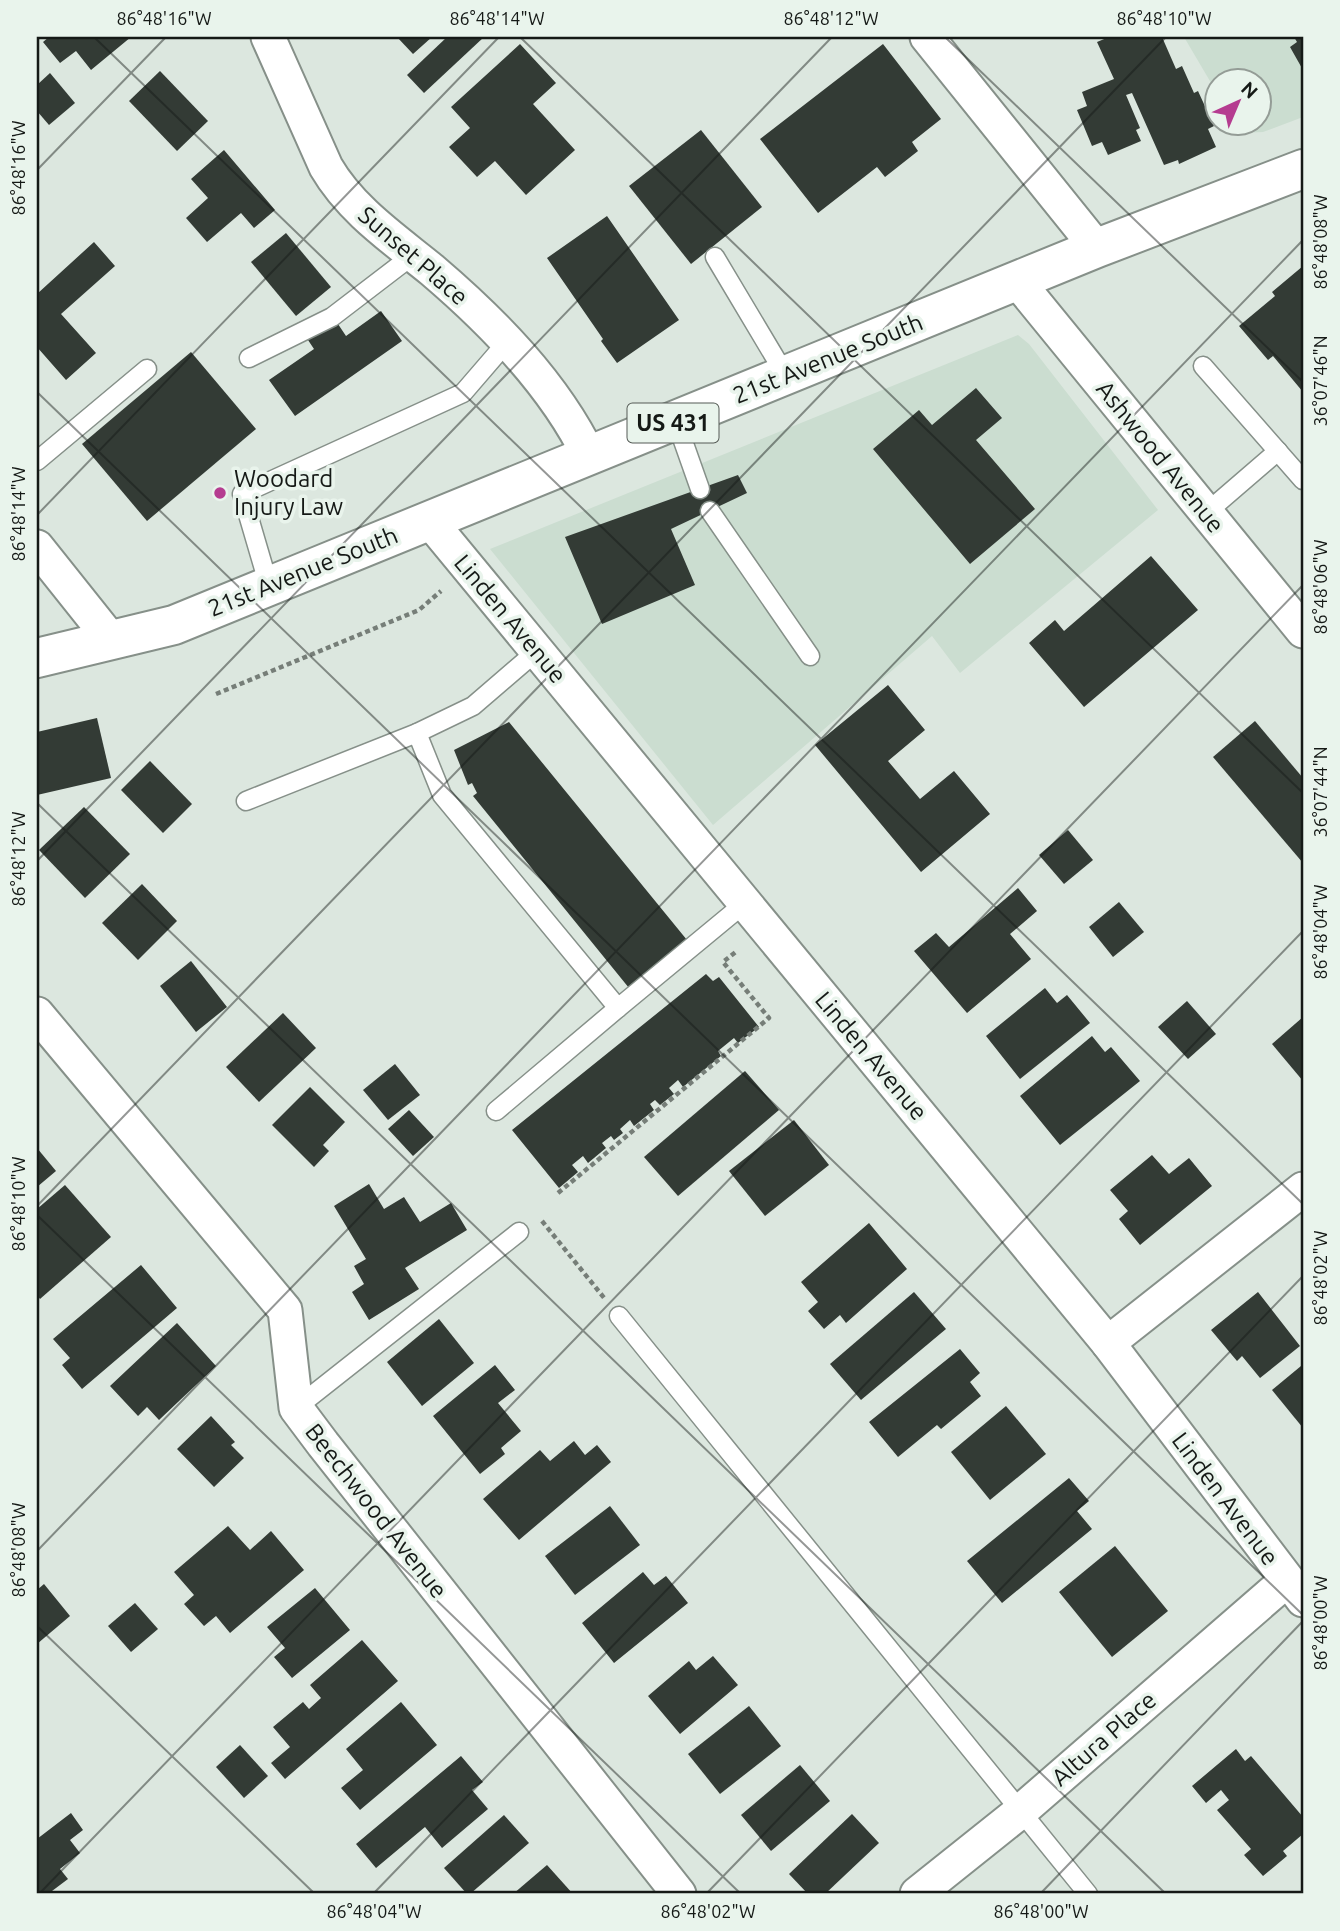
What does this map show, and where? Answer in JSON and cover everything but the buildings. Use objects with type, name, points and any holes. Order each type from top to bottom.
[{"type":"main road","name":"21st Avenue South","points":[[37,658],[174,625],[1097,248],[1303,169]]},
{"type":"street","name":"Sunset Place","points":[[268,37],[336,186],[507,342],[573,424],[589,456]]},
{"type":"street","points":[[927,37],[1097,248]]},
{"type":"street","name":"Ashwood Avenue","points":[[1018,282],[1303,631]]},
{"type":"street","name":"Linden Avenue","points":[[429,520],[1108,1343],[1295,1590]]},
{"type":"street","points":[[37,547],[113,641]]},
{"type":"street","name":"Beechwood Avenue","points":[[37,1014],[285,1310],[296,1408],[679,1894]]},
{"type":"street","points":[[1108,1343],[1303,1189]]},
{"type":"street","name":"Altura Place","points":[[917,1894],[1295,1590]]},
{"type":"lane","points":[[249,358],[332,317],[413,255]]},
{"type":"lane","points":[[715,257],[786,376]]},
{"type":"lane","points":[[269,586],[242,494],[464,393],[507,342]]},
{"type":"lane","points":[[1203,366],[1303,480]]},
{"type":"lane","points":[[37,461],[146,369]]},
{"type":"lane","points":[[677,421],[700,489]]},
{"type":"lane","points":[[1206,513],[1278,451]]},
{"type":"lane","points":[[710,511],[810,656]]},
{"type":"lane","points":[[246,802],[417,733],[473,706],[537,651]]},
{"type":"lane","points":[[417,733],[442,795],[618,1008]]},
{"type":"lane","points":[[496,1111],[746,904]]},
{"type":"lane","points":[[296,1408],[519,1232]]},
{"type":"lane","points":[[619,1316],[1088,1894]]},
{"type":"path","points":[[216,694],[419,610],[441,591]]},
{"type":"path","points":[[558,1194],[769,1018],[723,962],[737,951]]},
{"type":"path","points":[[519,1232],[538,1216],[619,1316]]},
{"type":"shaded area","points":[[1184,37],[1303,37],[1303,117],[1274,128],[1274,66],[1204,66],[1204,71]]},
{"type":"shaded area","points":[[1018,335],[1029,344],[1158,510],[960,673],[932,636],[713,825],[490,549]]},
{"type":"place","name":"Woodard Injury Law","points":[[220,493]]}]
